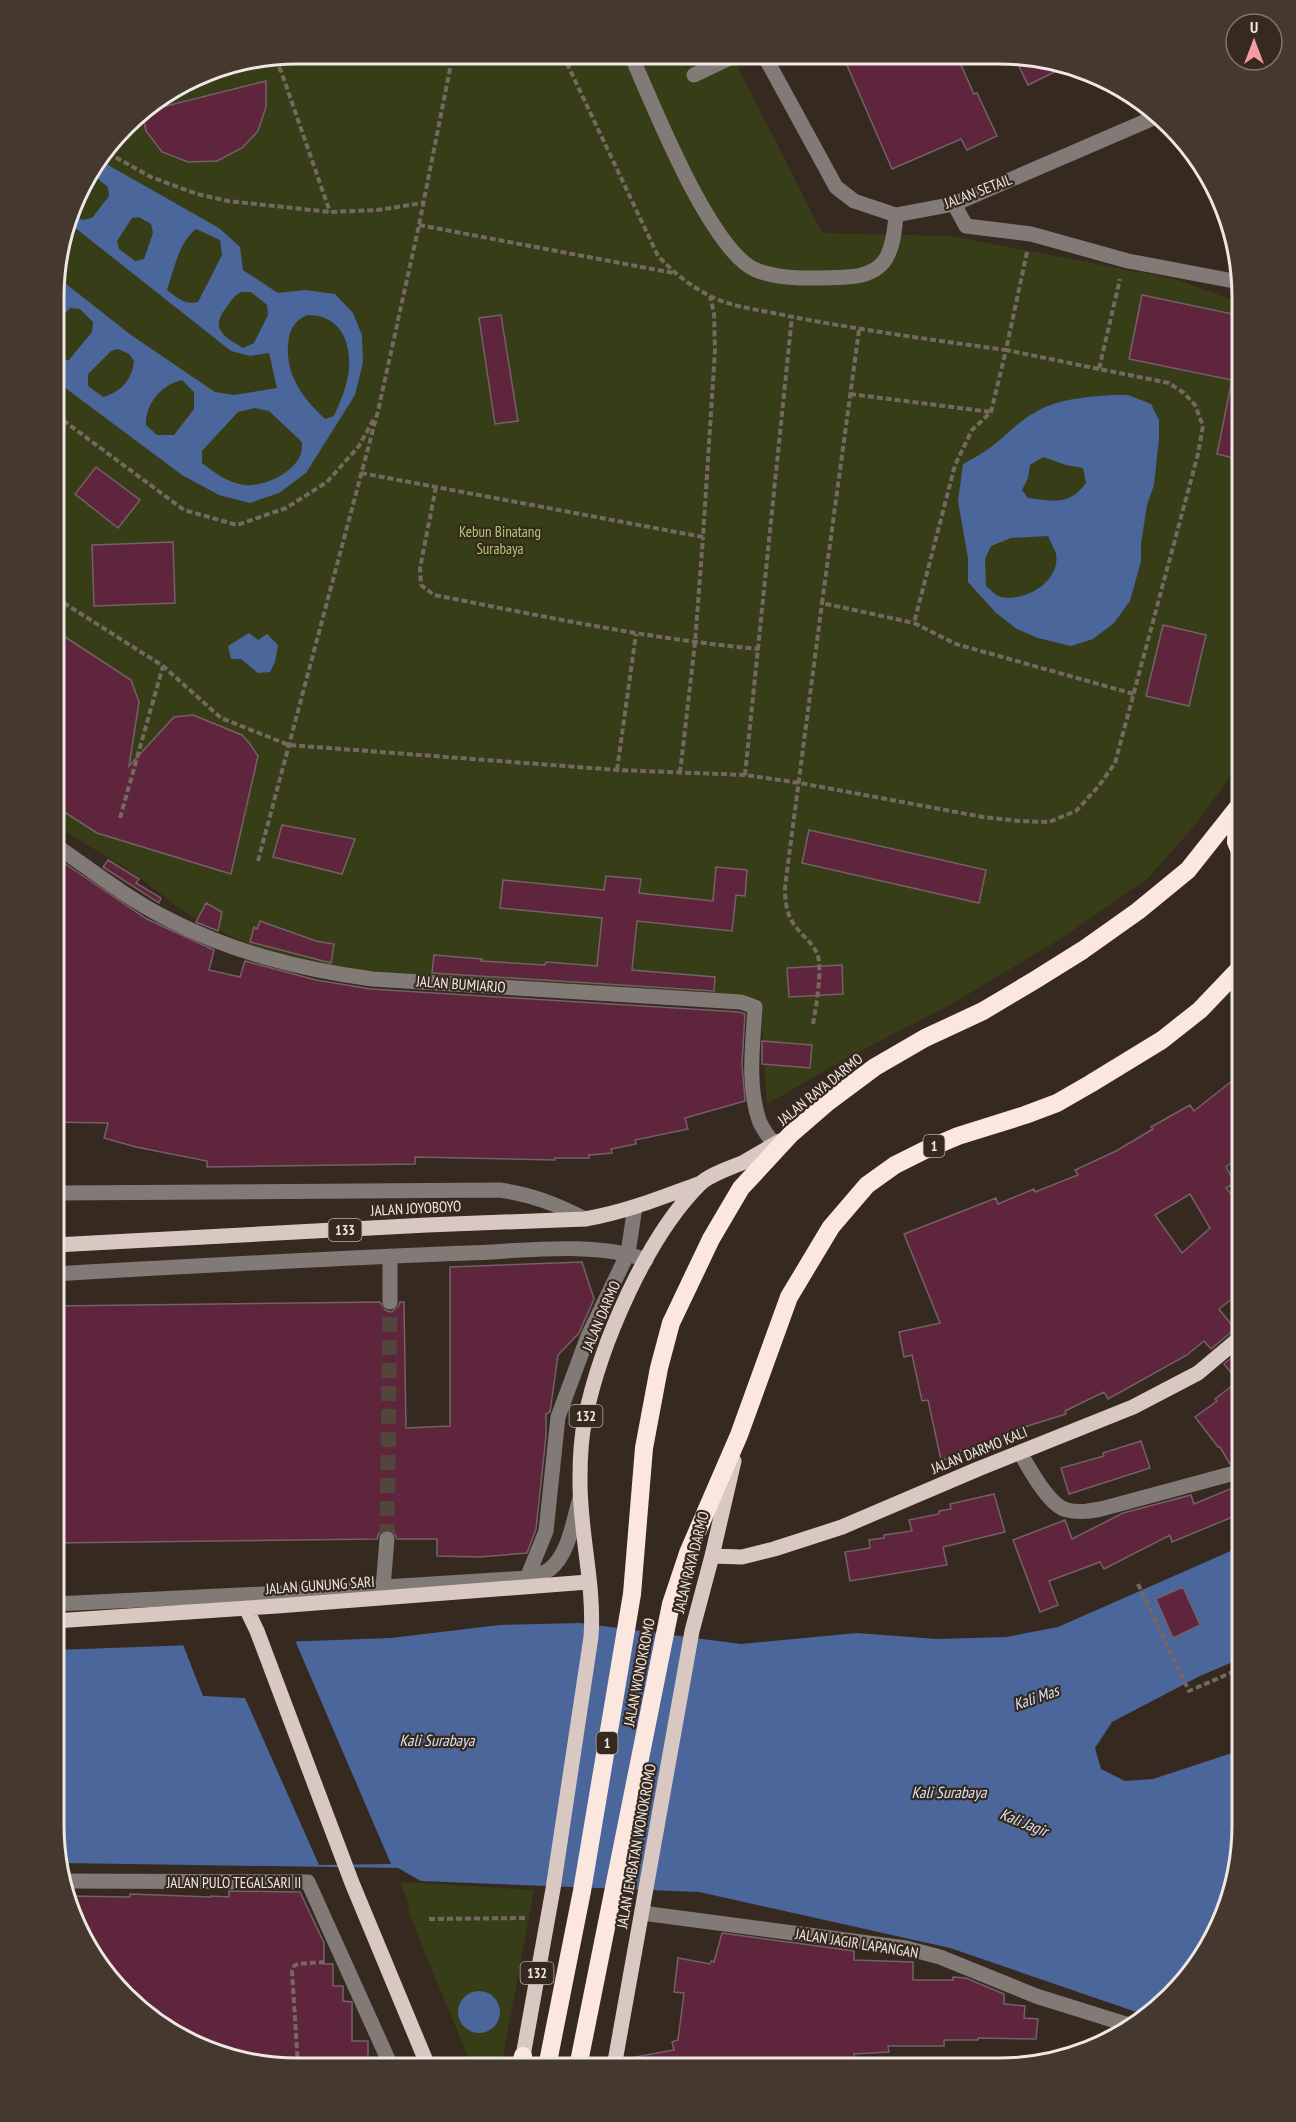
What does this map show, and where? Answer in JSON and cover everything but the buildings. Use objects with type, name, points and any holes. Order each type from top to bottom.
[{"type":"highway","name":"JALAN RAYA DARMO","points":[[632,1594],[644,1448],[659,1368],[671,1323],[711,1239],[741,1188],[791,1134],[828,1102],[875,1067],[925,1038],[983,1011],[1083,950],[1138,911],[1188,870],[1232,815]]},
{"type":"highway","name":"JALAN RAYA DARMO","points":[[739,1435],[789,1297],[831,1227],[867,1185],[895,1165],[925,1150],[958,1136],[1057,1103],[1162,1040],[1200,1010],[1232,976]]},
{"type":"highway","name":"JALAN WONOKROMO","points":[[580,2058],[671,1604],[688,1553],[739,1435]]},
{"type":"highway","name":"JALAN WONOKROMO","points":[[549,2058],[582,1891],[632,1594]]},
{"type":"main road","name":"JALAN DARMO","points":[[588,1582],[580,1516],[580,1477],[585,1420],[601,1363],[621,1312],[646,1260],[669,1222],[701,1183],[791,1134]]},
{"type":"main road","name":"JALAN JOYOBOYO","points":[[64,1245],[585,1219],[610,1215],[701,1183]]},
{"type":"main road","name":"JALAN DARMO KALI","points":[[712,1556],[742,1557],[842,1527],[1133,1407],[1198,1373],[1232,1344]]},
{"type":"main road","name":"JALAN RAYA DARMO","points":[[692,1631],[712,1556],[739,1435]]},
{"type":"main road","name":"132","points":[[523,2058],[553,1889],[591,1637],[591,1603],[588,1582]]},
{"type":"main road","name":"JALAN GUNUNG SARI","points":[[64,1620],[588,1582]]},
{"type":"main road","points":[[246,1608],[257,1631],[351,1878],[425,2058]]},
{"type":"main road","name":"JALAN JEMBATAN WONOKROMO","points":[[616,2058],[692,1631]]},
{"type":"street","points":[[635,64],[688,179],[721,237],[755,269],[797,278],[863,276],[884,265],[894,238],[896,215]]},
{"type":"street","points":[[694,75],[717,64]]},
{"type":"street","name":"JALAN SETAIL","points":[[769,64],[836,187],[854,201],[896,215],[954,204],[1149,120]]},
{"type":"street","points":[[954,204],[966,226],[1031,234],[1128,261],[1231,280]]},
{"type":"street","name":"JALAN BUMIARJO","points":[[64,851],[166,918],[244,952],[320,972],[372,979],[741,1002],[755,1007],[752,1079],[755,1104],[759,1123],[774,1144]]},
{"type":"street","points":[[64,1193],[500,1190],[549,1201],[585,1219]]},
{"type":"street","points":[[527,1578],[546,1531],[558,1417],[588,1336],[628,1253],[635,1207]]},
{"type":"street","points":[[64,1274],[390,1256],[568,1250],[628,1253],[646,1260]]},
{"type":"street","points":[[390,1256],[390,1302]]},
{"type":"street","points":[[1020,1453],[1055,1505],[1066,1510],[1083,1512],[1232,1475]]},
{"type":"street","points":[[64,1604],[383,1588],[527,1578],[549,1570],[560,1557],[570,1533],[580,1496]]},
{"type":"street","points":[[383,1588],[387,1539]]},
{"type":"street","name":"JALAN PULO TEGALSARI II","points":[[71,1881],[308,1882],[387,2058]]},
{"type":"street","name":"JALAN JAGIR LAPANGAN","points":[[642,1913],[906,1948],[949,1960],[1036,1996],[1121,2022]]},
{"type":"path","points":[[258,861],[378,411],[419,225],[451,64]]},
{"type":"path","points":[[278,65],[330,212]]},
{"type":"path","points":[[113,156],[151,177],[197,194],[228,201],[330,212],[378,210],[422,203]]},
{"type":"path","points":[[419,225],[674,273]]},
{"type":"path","points":[[914,623],[955,465],[972,430],[991,412],[1031,234]]},
{"type":"path","points":[[1099,369],[1117,286],[1128,261]]},
{"type":"path","points":[[680,773],[695,643],[715,350],[714,313],[710,296]]},
{"type":"path","points":[[745,775],[792,316]]},
{"type":"path","points":[[813,1024],[818,999],[818,956],[811,943],[793,923],[785,904],[785,887],[859,330]]},
{"type":"path","points":[[64,603],[163,666],[221,718],[288,745],[617,770],[745,775],[983,817],[1049,822],[1076,811],[1116,763],[1198,454],[1203,426],[1195,405],[1184,393],[1169,383],[1006,350]]},
{"type":"path","points":[[850,394],[991,412]]},
{"type":"path","points":[[64,421],[184,510],[237,525],[286,508],[327,482],[359,446],[378,411]]},
{"type":"path","points":[[361,473],[703,537]]},
{"type":"path","points":[[436,487],[420,568],[421,585],[434,595],[636,634],[759,649]]},
{"type":"path","points":[[822,603],[914,623],[956,644],[1134,694]]},
{"type":"path","points":[[617,770],[636,634]]},
{"type":"path","points":[[120,819],[163,666]]},
{"type":"path","points":[[1138,1584],[1189,1691],[1232,1672]]},
{"type":"path","points":[[429,1919],[547,1918]]},
{"type":"path","points":[[297,2058],[292,1971],[294,1966],[343,1960]]},
{"type":"green space","name":"Kebun Binatang Surabaya","points":[[298,64],[737,64],[822,233],[951,236],[1175,279],[1232,300],[1232,773],[1197,823],[1148,878],[1059,940],[948,1006],[849,1057],[767,1104],[760,999],[456,981],[317,967],[255,947],[202,923],[128,869],[64,831],[64,298],[66,267],[72,237],[82,209],[104,168],[122,144],[144,122],[181,96],[209,82],[237,72],[267,66]]},
{"type":"green space","points":[[400,1882],[534,1890],[503,2058],[468,2058],[410,1916],[407,1899]]},
{"type":"water","points":[[107,164],[219,228],[240,247],[243,270],[278,293],[305,290],[335,294],[353,313],[362,335],[363,362],[355,395],[306,473],[279,493],[250,503],[219,495],[182,475],[64,387],[64,361],[69,360],[92,332],[93,322],[80,309],[70,308],[64,314],[65,283],[131,335],[215,392],[234,395],[277,388],[269,353],[250,356],[231,351],[75,228],[79,218],[82,220],[92,218],[109,196],[108,187],[98,179]],"holes":[[[139,217],[151,224],[153,233],[144,259],[135,261],[119,249],[117,241],[132,218]],[[196,229],[220,240],[222,255],[198,302],[193,303],[185,302],[167,290],[178,257],[190,234]],[[241,292],[251,292],[267,305],[268,315],[254,343],[243,348],[225,336],[219,328],[219,322],[225,309]],[[307,315],[320,316],[331,321],[339,328],[348,349],[349,373],[345,389],[334,416],[325,419],[303,395],[293,376],[288,356],[291,330],[299,320]],[[118,349],[129,354],[134,361],[133,368],[128,379],[120,388],[103,397],[88,386],[88,374],[111,351]],[[182,380],[194,392],[194,409],[174,435],[157,435],[146,425],[148,410],[156,396],[175,382]],[[255,408],[269,411],[302,442],[300,456],[284,474],[260,484],[244,485],[227,480],[202,463],[202,451],[238,412]]]},
{"type":"water","points":[[1128,395],[1151,404],[1159,420],[1154,485],[1147,505],[1141,544],[1141,561],[1130,601],[1114,623],[1093,639],[1071,646],[1038,638],[1017,629],[996,613],[968,582],[968,558],[958,501],[963,464],[987,450],[1021,421],[1043,408],[1071,400]],"holes":[[[1043,457],[1083,468],[1086,483],[1067,499],[1053,501],[1028,498],[1022,490],[1028,478],[1030,465]],[[1048,536],[1056,553],[1056,563],[1053,573],[1039,588],[1010,598],[999,596],[986,586],[985,559],[991,546],[1011,538]]]},
{"type":"water","points":[[249,633],[258,640],[267,634],[278,645],[275,662],[270,672],[258,673],[241,659],[231,659],[228,646]]},
{"type":"water","name":"Kali Surabaya","points":[[1232,1550],[1232,1662],[1200,1676],[1112,1722],[1095,1748],[1101,1769],[1125,1781],[1153,1779],[1232,1753],[1230,1855],[1224,1885],[1214,1913],[1192,1954],[1174,1978],[1136,2012],[950,1948],[699,1892],[421,1881],[398,1868],[68,1863],[64,1824],[64,1650],[391,1638],[499,1625],[580,1623],[741,1644],[857,1633],[937,1639],[1006,1637],[1058,1627]]},
{"type":"water","points":[[479,1991],[494,1997],[500,2012],[494,2027],[479,2033],[464,2027],[458,2012],[464,1997]]},
{"type":"pier","points":[[294,1638],[391,1864],[319,1865],[245,1698],[203,1696],[182,1642]]},
{"type":"tunnel","points":[[387,1539],[390,1302]]},
{"type":"water label","name":"Kali Mas","points":[[1036,1697]]},
{"type":"water label","name":"Kali Jagir","points":[[1024,1822]]}]
